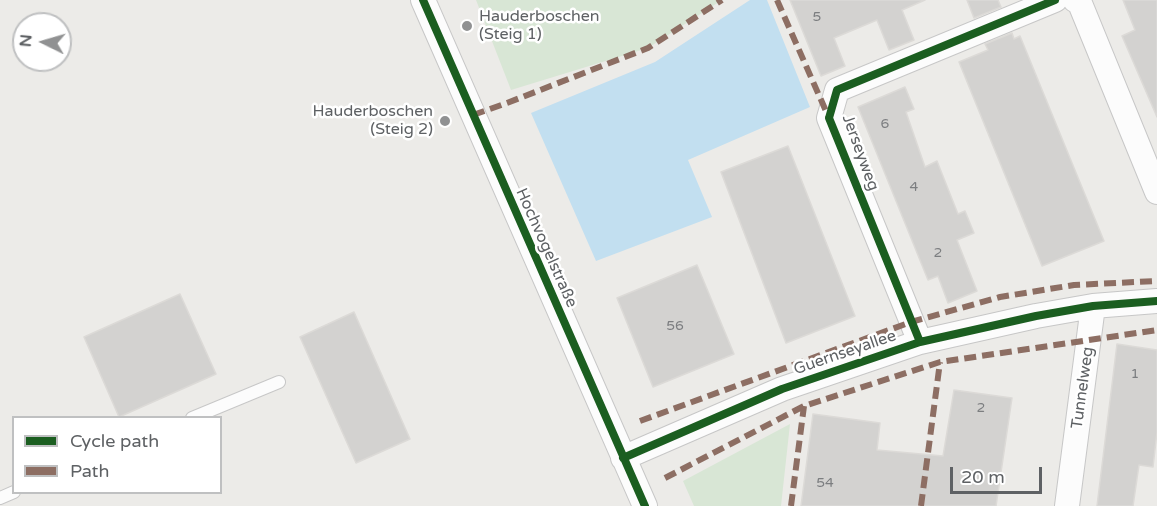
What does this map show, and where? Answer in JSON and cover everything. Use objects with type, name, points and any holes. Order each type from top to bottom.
[{"type":"street","name":"Hochvogelstraße","points":[[423,0],[645,506]]},
{"type":"street","name":"Jerseyweg","points":[[920,342],[829,118],[837,90],[1054,0]]},
{"type":"street","points":[[1075,0],[1079,2],[1157,192]]},
{"type":"street","name":"Guernseyallee","points":[[623,458],[782,389],[920,342],[1036,316],[1093,306],[1157,301]]},
{"type":"street","name":"Tunnelweg","points":[[1067,506],[1093,306]]},
{"type":"lane","points":[[194,416],[279,382]]},
{"type":"green space","points":[[476,0],[722,0],[648,48],[511,90]]},
{"type":"green space","points":[[790,424],[781,506],[694,506],[683,481]]},
{"type":"water","points":[[750,0],[767,0],[810,107],[688,160],[712,217],[596,261],[531,113],[655,62]]},
{"type":"building","points":[[790,0],[925,0],[902,10],[914,40],[889,50],[877,20],[834,38],[845,66],[821,76]]},
{"type":"building","points":[[967,0],[998,0],[1001,7],[974,18]]},
{"type":"building","points":[[1123,0],[1157,0],[1157,117],[1122,36],[1135,30]]},
{"type":"building","points":[[1012,33],[1014,39],[1020,36],[1104,241],[1042,266],[959,62],[988,50],[985,44]]},
{"type":"building","points":[[905,87],[914,109],[906,112],[925,167],[937,161],[958,214],[965,211],[974,233],[957,240],[977,291],[948,303],[938,276],[928,280],[858,107]]},
{"type":"building","points":[[788,146],[855,316],[786,343],[721,172]]},
{"type":"building","points":[[697,265],[734,354],[653,387],[617,298]]},
{"type":"building","points":[[180,294],[216,374],[119,416],[84,337]]},
{"type":"building","points":[[354,312],[410,439],[356,463],[300,337]]},
{"type":"building","points":[[1117,344],[1157,350],[1157,432],[1153,467],[1139,465],[1133,506],[1097,506]]},
{"type":"building","points":[[954,390],[1012,398],[996,506],[801,506],[813,414],[880,423],[877,450],[943,456]]},
{"type":"marked path","points":[[473,115],[648,48],[722,0]]},
{"type":"marked path","points":[[777,0],[829,118]]},
{"type":"marked path","points":[[640,421],[911,322],[1000,297],[1074,285],[1157,281]]},
{"type":"marked path","points":[[665,478],[804,406],[940,362],[1157,330]]},
{"type":"marked path","points":[[921,506],[940,362]]},
{"type":"marked path","points":[[791,506],[804,406]]},
{"type":"cycle path","points":[[423,0],[645,506]]},
{"type":"cycle path","points":[[920,342],[829,118],[837,90],[1055,0]]},
{"type":"cycle path","points":[[623,458],[782,389],[920,342],[1036,316],[1093,306],[1157,301]]},
{"type":"place","name":"Hauderboschen (Steig 1)","points":[[467,26]]},
{"type":"place","name":"Hauderboschen (Steig 2)","points":[[445,121]]}]
